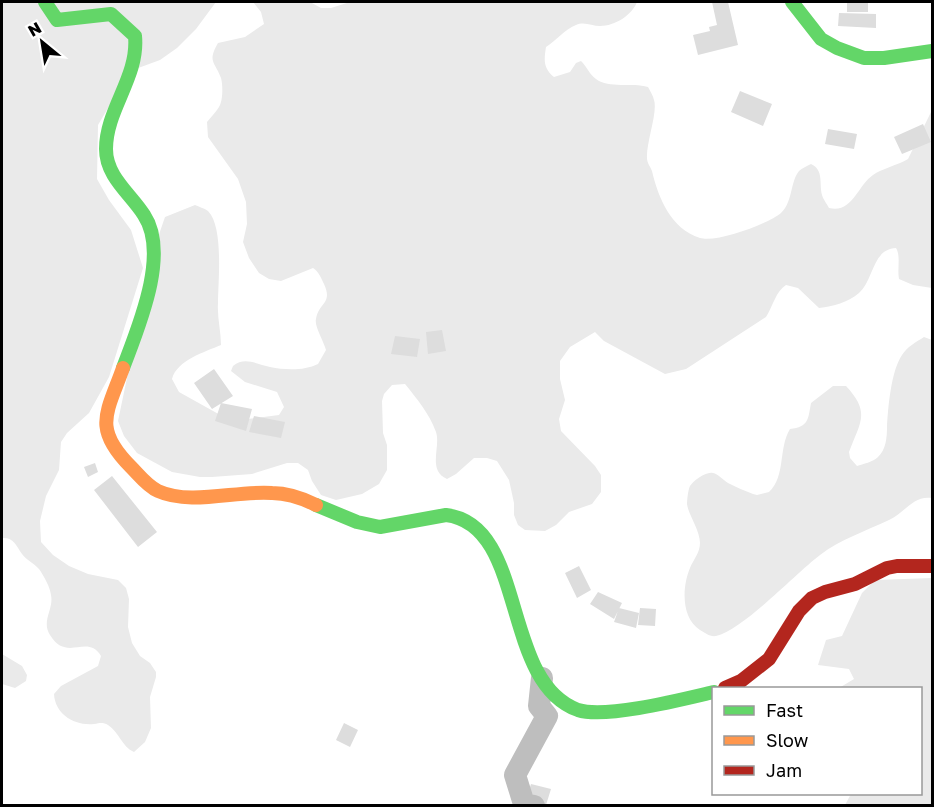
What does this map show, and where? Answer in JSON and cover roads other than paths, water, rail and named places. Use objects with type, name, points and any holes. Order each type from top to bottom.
[{"type":"main road","points":[[45,2],[57,20],[111,14],[136,39],[136,54],[108,133],[105,151],[112,173],[149,223],[155,249],[144,306],[105,417],[105,430],[114,447],[127,463],[156,489],[174,495],[264,492],[282,494],[308,500],[376,526],[397,526],[442,515],[455,515],[469,520],[482,533],[494,554],[528,648],[542,678],[556,700],[579,710],[601,712],[712,692]]},
{"type":"main road","points":[[792,2],[821,39],[864,58],[884,58],[933,51]]},
{"type":"main road","points":[[727,687],[741,681],[769,659],[799,611],[812,598],[825,592],[845,588],[887,568],[933,566]]},
{"type":"street","points":[[534,806],[524,804],[515,775],[547,716],[539,706],[542,678]]}]
